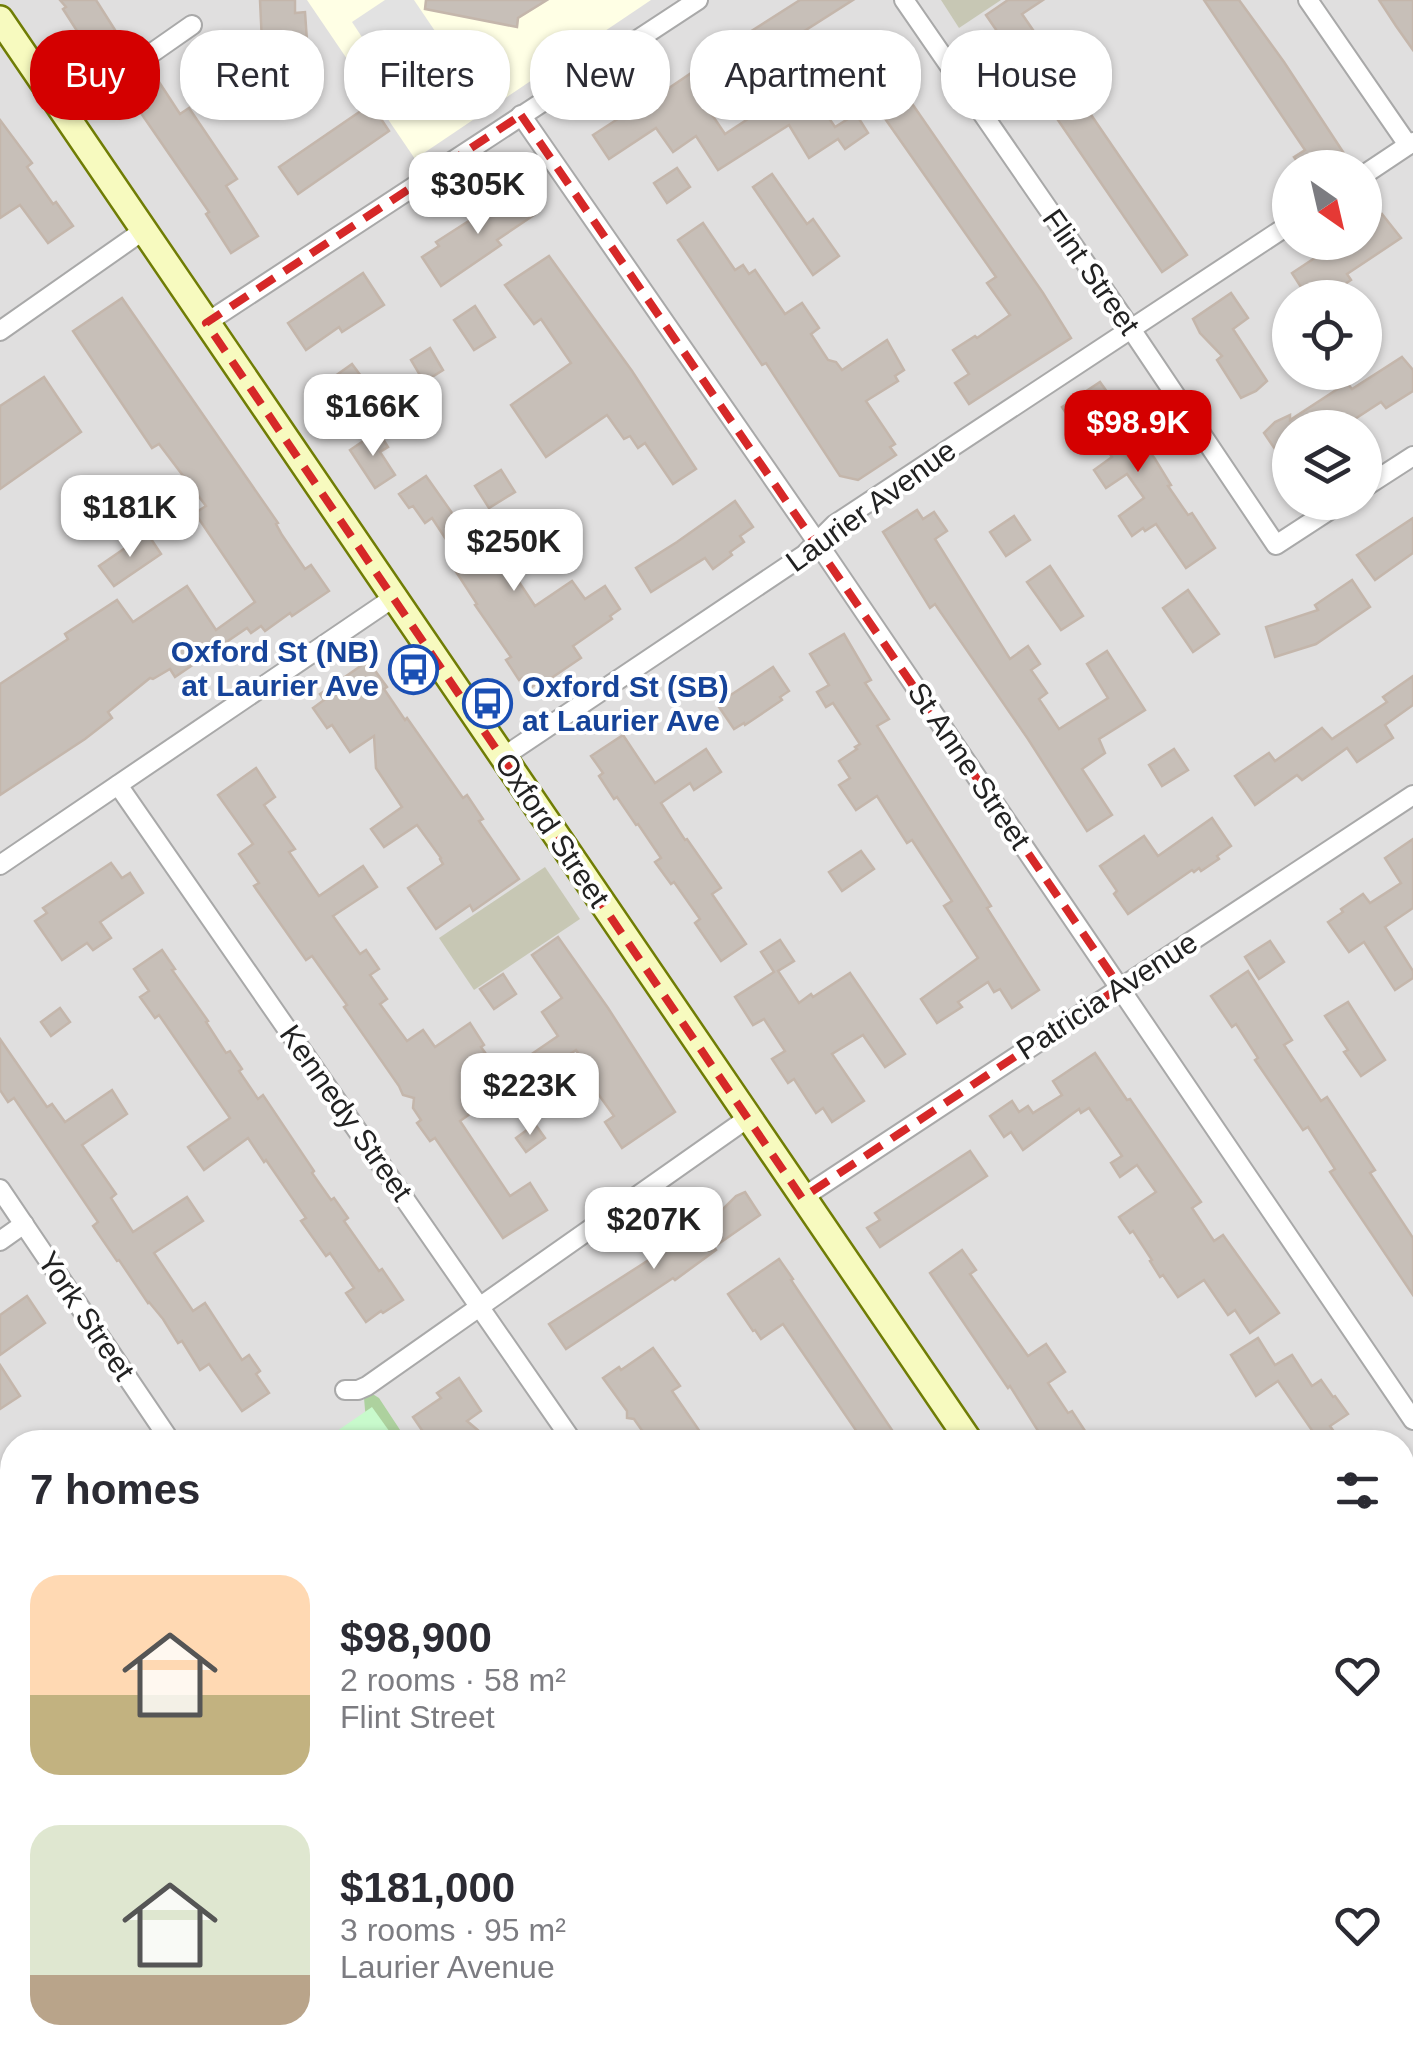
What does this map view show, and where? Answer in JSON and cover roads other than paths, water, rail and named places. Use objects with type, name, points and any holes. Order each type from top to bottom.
[{"type":"main road","name":"Oxford Street","points":[[0,18],[30,61]]},
{"type":"main road","name":"Oxford Street","points":[[71,120],[962,1430]]},
{"type":"street","points":[[206,322],[698,0]]},
{"type":"street","name":"Flint Street","points":[[904,0],[1276,545],[1314,520]]},
{"type":"street","points":[[1308,0],[1410,144],[1382,163]]},
{"type":"street","points":[[160,47],[192,25]]},
{"type":"street","name":"St Anne Street","points":[[521,115],[817,542],[1413,1420]]},
{"type":"street","points":[[0,331],[144,230]]},
{"type":"street","name":"Laurier Avenue","points":[[502,757],[788,566],[834,525],[1272,236]]},
{"type":"street","points":[[1382,477],[1413,456]]},
{"type":"street","points":[[0,866],[393,598]]},
{"type":"street","name":"Kennedy Street","points":[[118,785],[565,1430]]},
{"type":"street","name":"Patricia Avenue","points":[[802,1198],[1413,795]]},
{"type":"street","points":[[345,1390],[367,1386],[748,1118]]},
{"type":"street","name":"York Street","points":[[0,1189],[164,1430]]},
{"type":"street","points":[[0,1240],[24,1224]]},
{"type":"place","name":"Oxford St (NB) at Laurier Ave","points":[[414,669]]},
{"type":"place","name":"Oxford St (SB) at Laurier Ave","points":[[487,704]]}]
